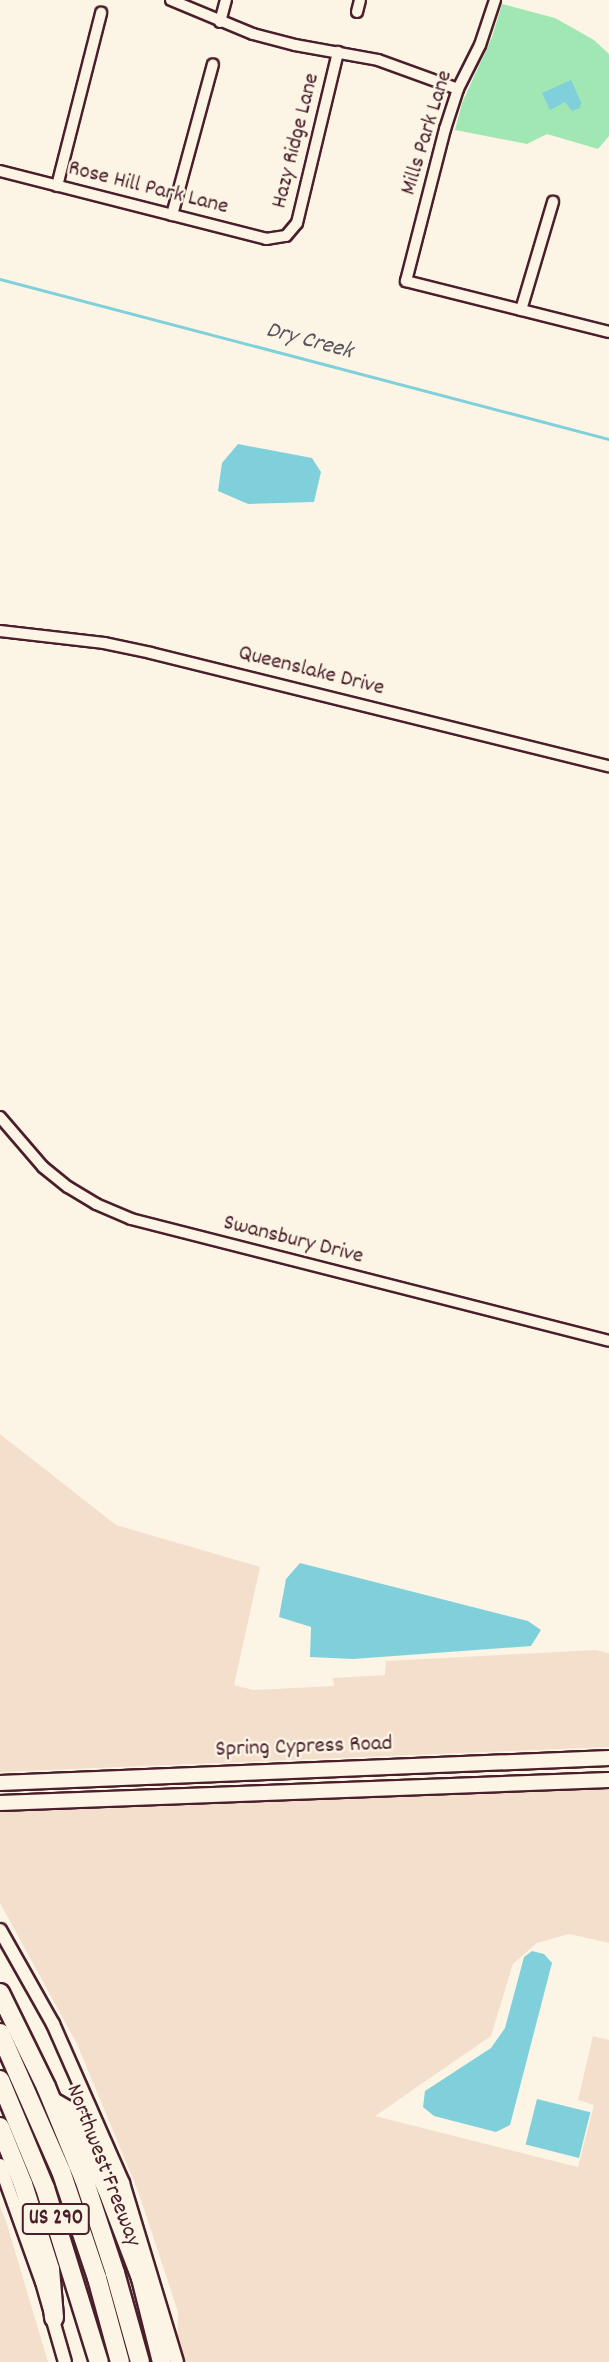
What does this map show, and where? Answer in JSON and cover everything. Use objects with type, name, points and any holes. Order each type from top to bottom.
[{"type":"highway","name":"Northwest Freeway","points":[[0,1993],[53,2102],[100,2226],[139,2362]]},
{"type":"highway","points":[[0,2033],[61,2171],[97,2278],[120,2362]]},
{"type":"highway","name":"US 290","points":[[0,2080],[50,2200],[99,2362]]},
{"type":"highway","points":[[53,2102],[72,2113],[107,2189],[141,2277],[162,2362]]},
{"type":"highway","points":[[0,2127],[23,2184],[50,2269],[54,2318]]},
{"type":"main road","points":[[588,1780],[591,1758]]},
{"type":"main road","name":"Spring Cypress Road","points":[[0,1783],[609,1758]]},
{"type":"main road","points":[[417,1766],[419,1787]]},
{"type":"main road","points":[[193,1775],[196,1795]]},
{"type":"main road","name":"Spring Cypress Road","points":[[0,1803],[609,1780]]},
{"type":"main road","points":[[0,1930],[53,2024],[123,2183],[177,2362]]},
{"type":"main road","points":[[0,2165],[54,2318],[65,2362]]},
{"type":"street","points":[[171,0],[220,22],[295,45],[378,60],[458,89]]},
{"type":"street","points":[[220,22],[226,0]]},
{"type":"street","points":[[357,12],[360,0]]},
{"type":"street","name":"Mills Park Lane","points":[[495,0],[480,45],[458,89],[406,281],[521,310]]},
{"type":"street","points":[[57,186],[101,13]]},
{"type":"street","name":"Hazy Ridge Lane","points":[[286,236],[297,223],[338,52]]},
{"type":"street","points":[[172,215],[213,64]]},
{"type":"street","name":"Rose Hill Park Lane","points":[[0,171],[266,239],[286,236]]},
{"type":"street","points":[[553,202],[521,310],[609,332]]},
{"type":"street","points":[[0,631],[0,637]]},
{"type":"street","name":"Queenslake Drive","points":[[0,631],[104,643],[151,653],[609,766]]},
{"type":"street","name":"Swansbury Drive","points":[[0,1117],[43,1167],[68,1187],[131,1219],[609,1341]]},
{"type":"shaded area","points":[[0,1434],[116,1525],[260,1567],[234,1685],[253,1690],[334,1686],[333,1678],[385,1675],[386,1661],[596,1650],[609,1653],[609,1747],[0,1772]]},
{"type":"shaded area","points":[[609,1789],[609,1943],[569,1934],[537,1943],[513,1964],[491,2036],[375,2116],[578,2167],[594,2105],[578,2100],[593,2036],[609,2040],[609,2362],[177,2362],[178,2312],[138,2191],[77,2044],[0,1903],[0,1812]]},
{"type":"shaded area","points":[[0,2207],[6,2221],[48,2362],[0,2362]]},
{"type":"green space","points":[[502,4],[555,18],[594,40],[609,54],[609,136],[598,149],[547,134],[527,144],[455,130],[462,103],[492,37]]},
{"type":"water","points":[[571,80],[581,102],[580,108],[572,111],[565,102],[550,110],[542,93]]},
{"type":"water","points":[[238,444],[312,458],[321,472],[314,502],[248,504],[218,491],[222,463]]},
{"type":"water","points":[[300,1563],[528,1621],[541,1630],[531,1646],[353,1659],[310,1657],[311,1627],[279,1617],[286,1579]]},
{"type":"water","points":[[532,1951],[544,1954],[552,1963],[510,2125],[496,2132],[434,2116],[423,2107],[425,2091],[491,2048],[505,2028],[524,1957]]},
{"type":"water","points":[[537,2099],[590,2112],[579,2158],[526,2145]]},
{"type":"waterway","name":"Dry Creek","points":[[0,279],[609,439]]}]
